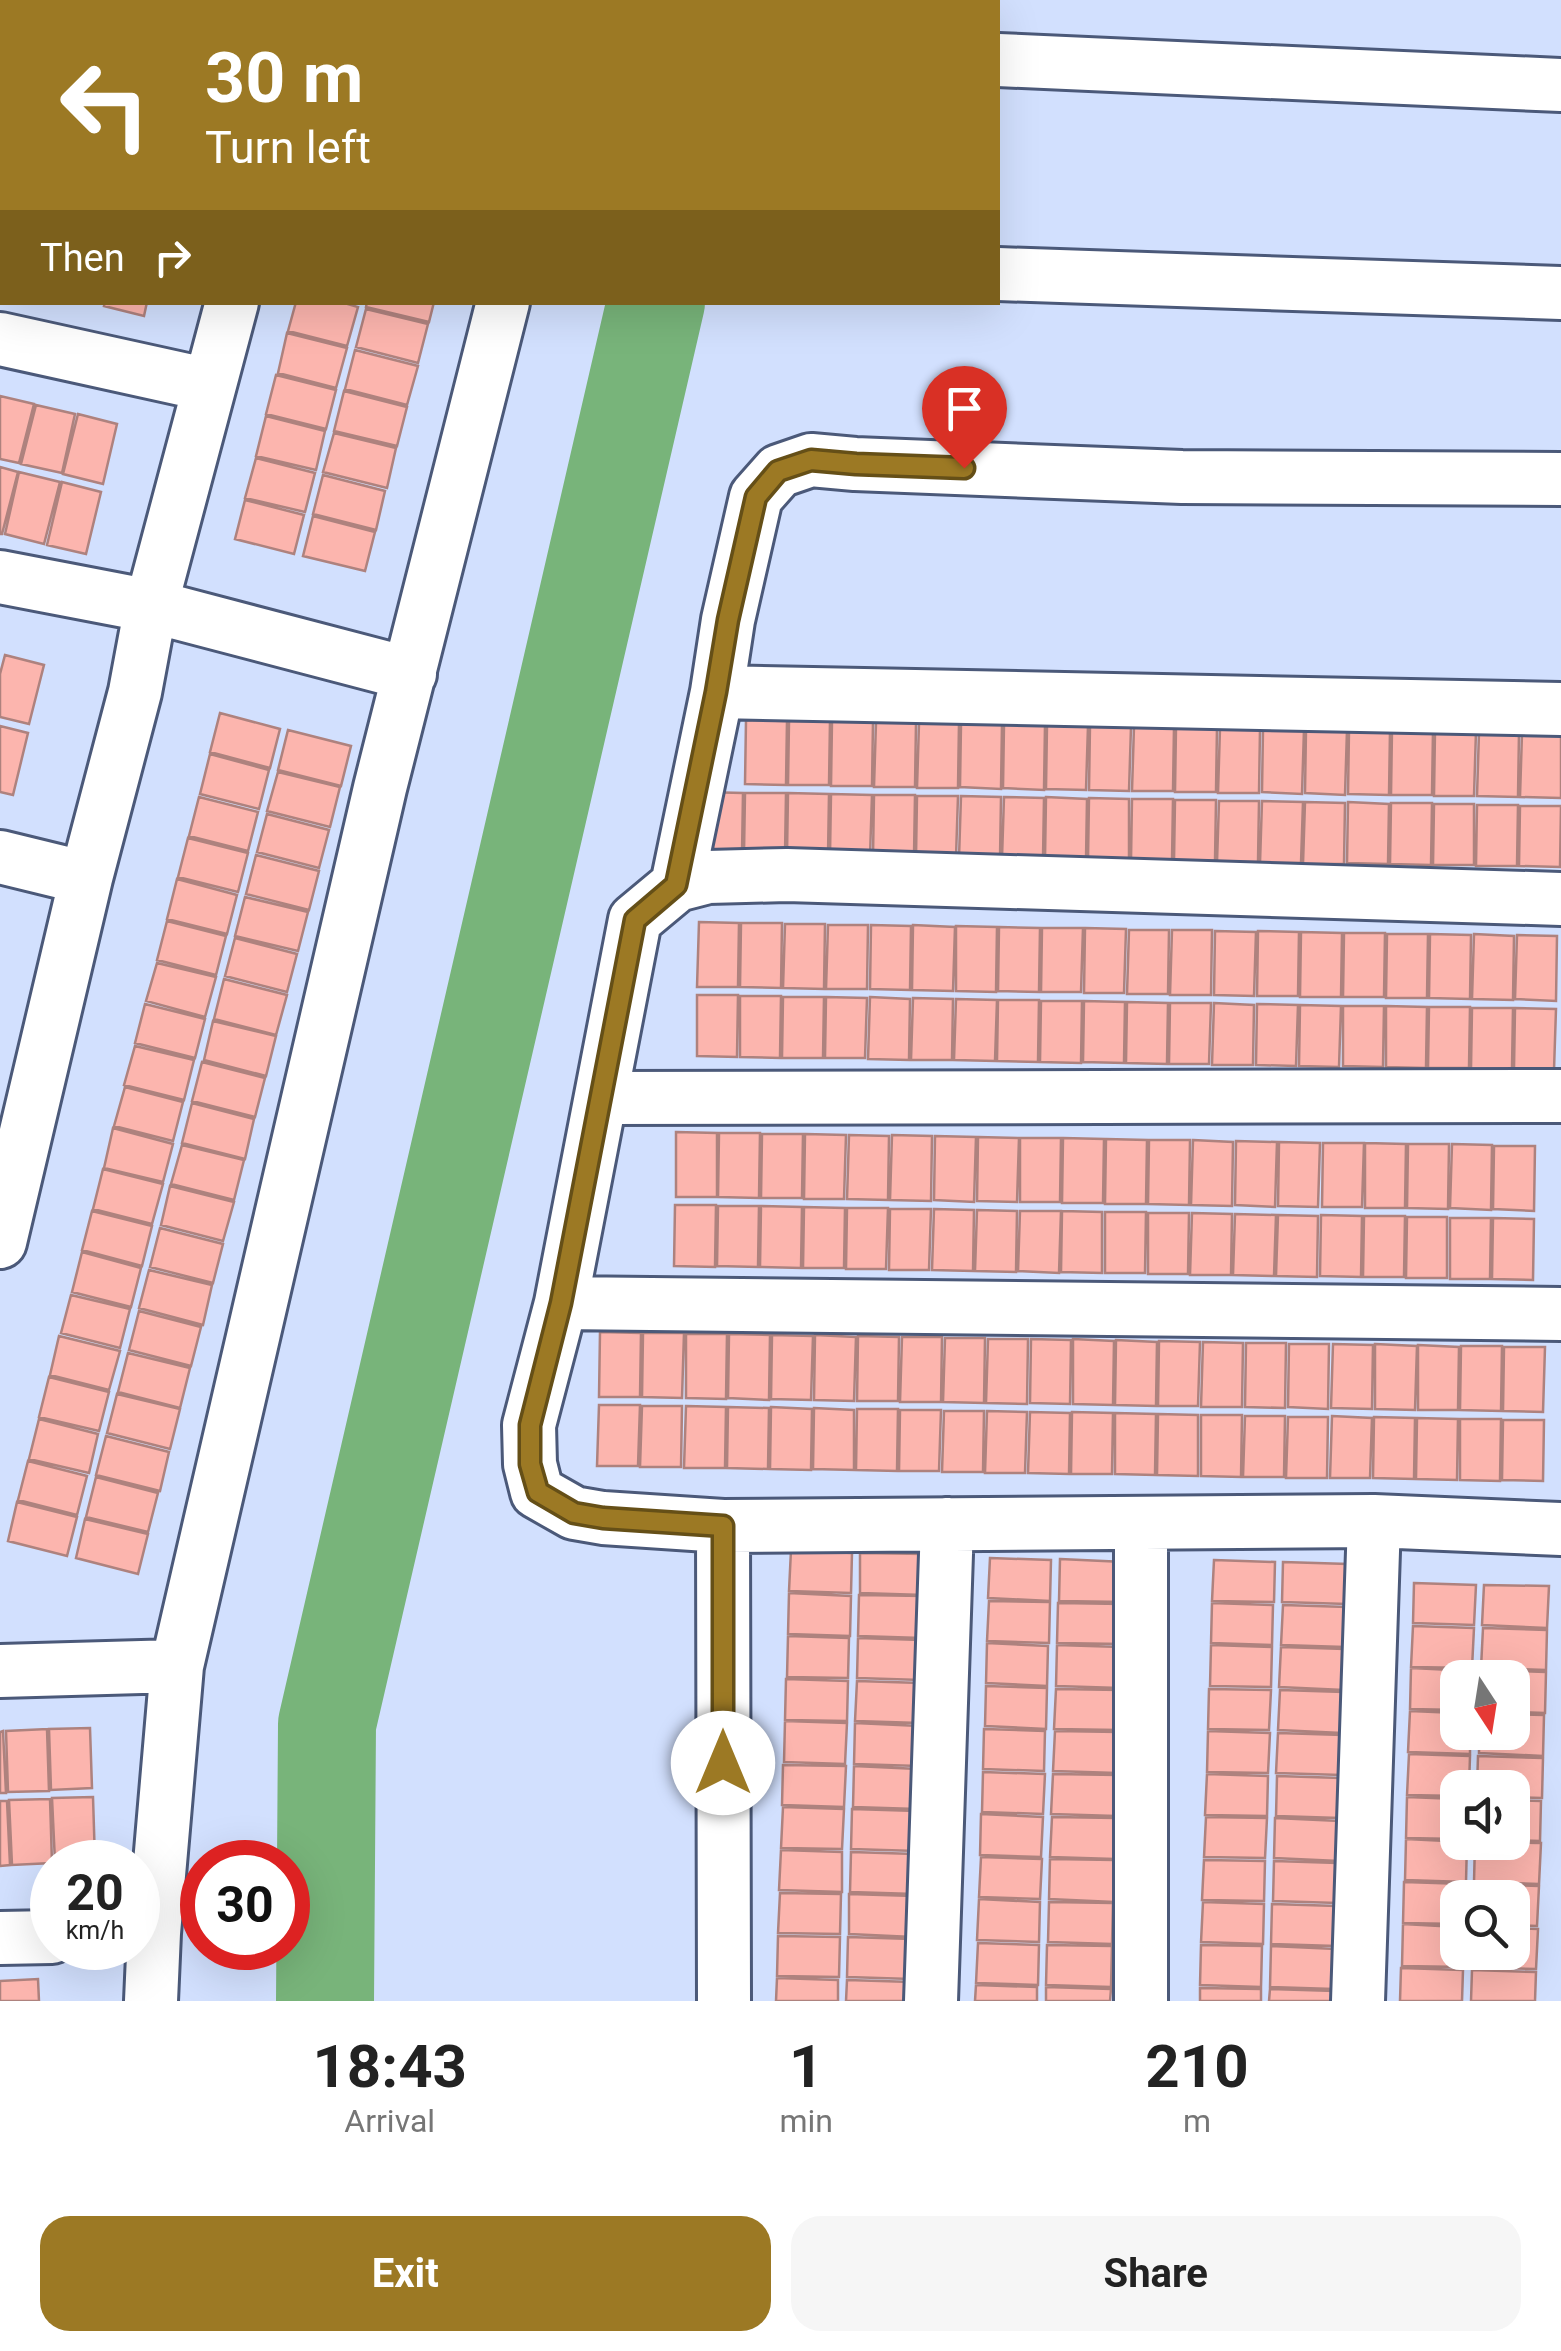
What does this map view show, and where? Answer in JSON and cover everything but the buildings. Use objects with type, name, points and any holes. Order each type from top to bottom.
[{"type":"street","points":[[1000,60],[1561,84]]},
{"type":"street","points":[[1000,274],[1561,293]]},
{"type":"street","points":[[0,1242],[86,878],[135,692],[151,606],[231,305]]},
{"type":"street","points":[[157,1840],[177,1666],[375,807],[501,305]]},
{"type":"street","points":[[0,339],[209,386]]},
{"type":"street","points":[[676,885],[756,497],[778,471],[811,460],[1182,477],[1561,479]]},
{"type":"street","points":[[0,577],[151,606],[410,674]]},
{"type":"street","points":[[716,692],[1561,709]]},
{"type":"street","points":[[0,857],[86,878]]},
{"type":"street","points":[[1561,899],[787,875],[708,878],[676,885],[635,920],[561,1303],[530,1425],[530,1464],[538,1492],[574,1513],[603,1518],[723,1526],[1374,1521],[1561,1529]]},
{"type":"street","points":[[602,1098],[1561,1096]]},
{"type":"street","points":[[561,1303],[1561,1314]]},
{"type":"street","points":[[1358,2001],[1374,1521]]},
{"type":"street","points":[[1140,2001],[1142,1523]]},
{"type":"street","points":[[932,2001],[947,1524]]},
{"type":"street","points":[[723,1526],[724,2001]]},
{"type":"street","points":[[0,1670],[177,1666]]},
{"type":"street","points":[[0,1938],[30,1937]]},
{"type":"street","points":[[149,1970],[151,2001]]},
{"type":"waterway","points":[[325,2001],[327,1724],[655,305]]},
{"type":"route","points":[[723,1763],[723,1526],[574,1513],[538,1492],[530,1464],[530,1425],[561,1303],[635,920],[676,885],[756,497],[778,471],[811,460],[964,468]]}]
